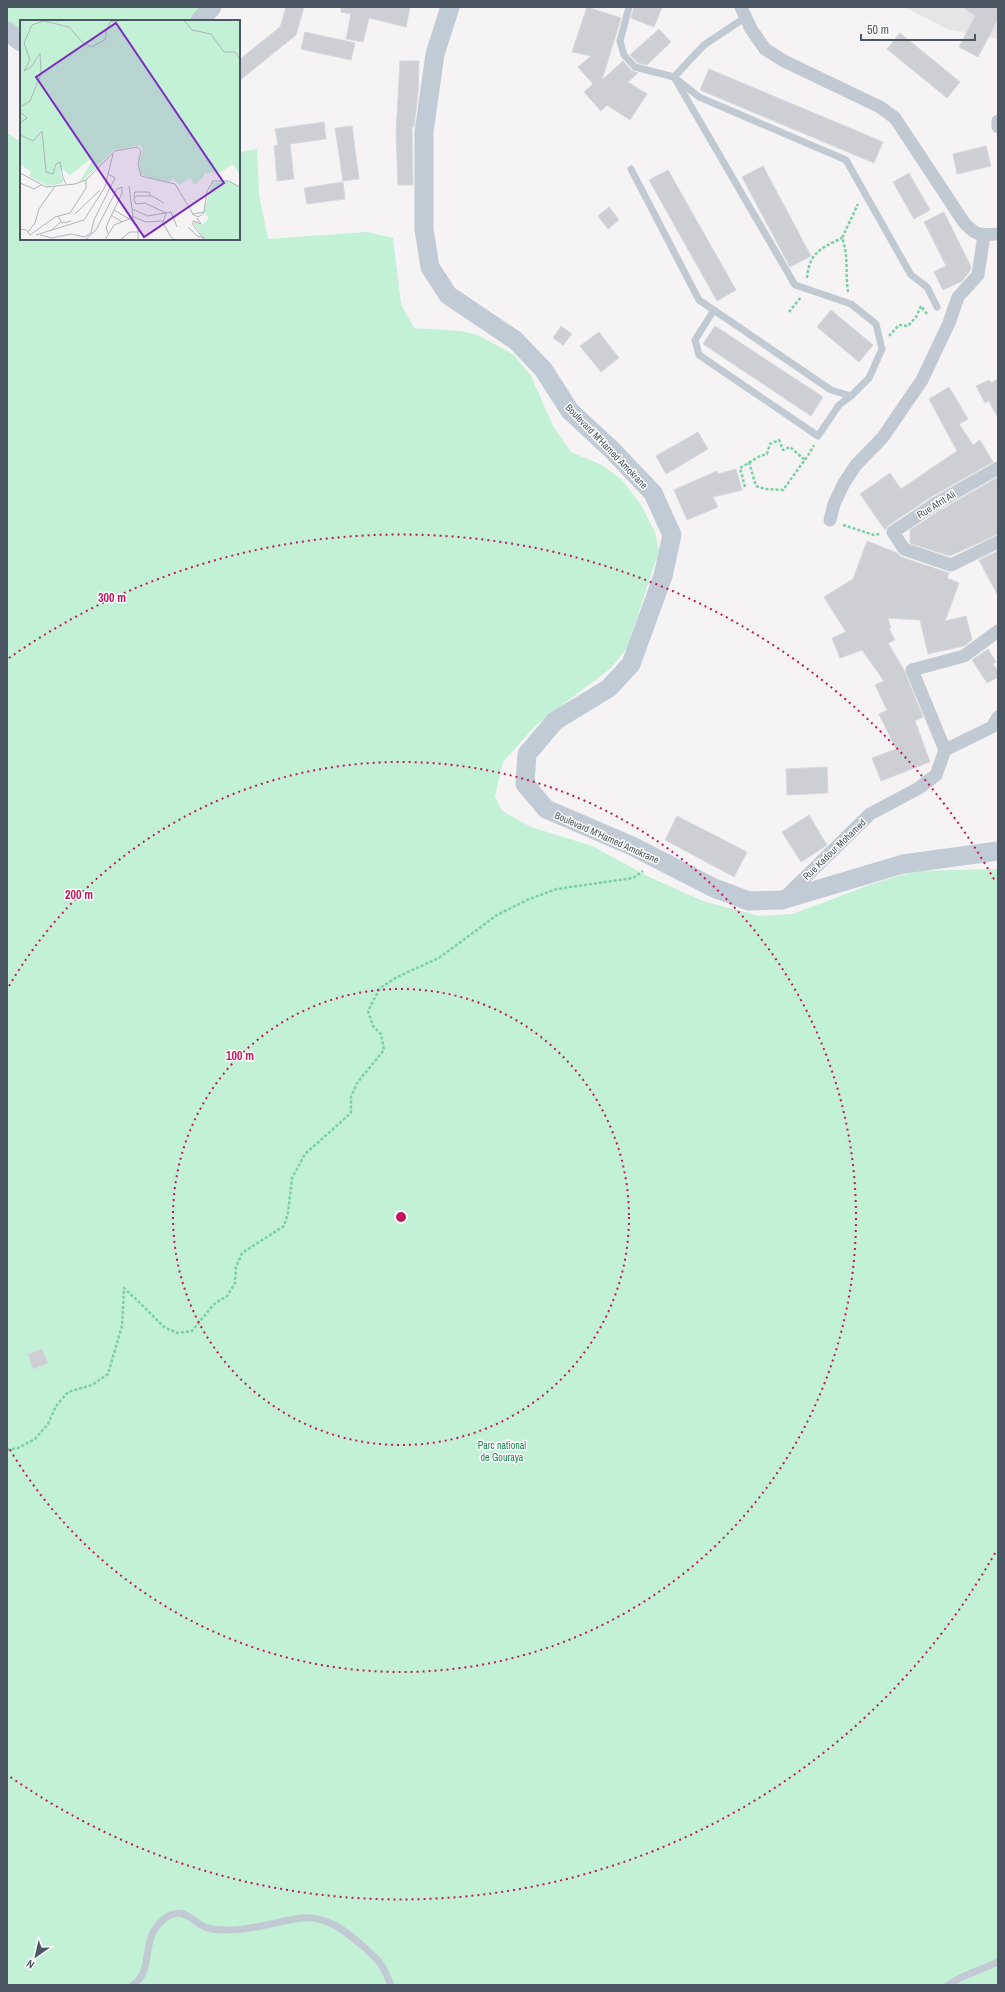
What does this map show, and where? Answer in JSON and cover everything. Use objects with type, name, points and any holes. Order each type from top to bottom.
[{"type":"main road","points":[[201,20],[212,7]]},
{"type":"main road","name":"Boulevard M'Hamed Amokrane","points":[[450,7],[435,54],[424,132],[424,229],[430,267],[448,295],[515,340],[543,369],[570,411],[612,450],[653,494],[672,535],[664,576],[630,664],[609,688],[555,721],[527,754],[526,784],[546,809],[632,846],[714,888],[749,901],[782,900],[903,864],[998,852]]},
{"type":"main road","points":[[7,31],[20,41]]},
{"type":"street","points":[[743,12],[751,29],[765,49],[778,57],[880,107],[895,118],[963,222],[972,232],[984,235],[998,234]]},
{"type":"street","points":[[998,121],[998,127]]},
{"type":"street","points":[[830,520],[834,504],[844,483],[856,465],[891,426],[922,380],[949,323],[958,297],[978,275],[984,235]]},
{"type":"street","name":"Rue Afrit Ali","points":[[893,532],[935,504],[998,468]]},
{"type":"street","points":[[893,532],[904,549],[951,565],[998,542]]},
{"type":"street","points":[[998,631],[964,656],[912,670],[945,750],[992,727],[998,717]]},
{"type":"street","name":"Rue Kadour Mohamed","points":[[782,900],[870,814],[919,788],[936,775],[945,750]]},
{"type":"lane","points":[[629,7],[620,41],[624,56],[635,67],[674,77],[699,97],[846,160],[867,194],[912,275],[927,287],[937,307]]},
{"type":"lane","points":[[674,77],[704,45],[743,12]]},
{"type":"lane","points":[[674,77],[795,285],[851,304],[876,324],[882,349],[869,378],[840,405],[818,436],[700,354],[695,340],[714,310]]},
{"type":"lane","points":[[631,169],[700,300],[831,390],[851,396]]},
{"type":"lane","points":[[133,1985],[138,1982],[145,1972],[148,1944],[154,1929],[165,1918],[177,1914],[187,1914],[205,1927],[226,1930],[303,1918],[328,1921],[345,1931],[380,1963],[391,1985]]},
{"type":"lane","points":[[948,1985],[960,1978],[998,1962]]},
{"type":"path","points":[[789,312],[806,289],[808,267],[813,255],[828,244],[842,238],[856,212],[861,198],[867,194]]},
{"type":"path","points":[[842,238],[846,248],[846,279],[851,304]]},
{"type":"path","points":[[880,342],[893,334],[899,324],[908,326],[916,317],[921,306],[927,315],[937,307]]},
{"type":"path","points":[[749,462],[756,486],[765,489],[783,490],[810,454],[818,436]]},
{"type":"path","points":[[745,487],[740,468],[760,456],[768,454],[770,444],[778,440],[783,450],[790,448],[805,460]]},
{"type":"path","points":[[830,520],[874,535],[893,532]]},
{"type":"path","points":[[7,1450],[18,1448],[36,1439],[48,1424],[56,1406],[68,1392],[92,1385],[108,1374],[122,1326],[124,1288],[165,1328],[178,1334],[192,1331],[214,1304],[227,1296],[235,1283],[236,1267],[242,1253],[284,1226],[288,1213],[292,1178],[305,1154],[350,1113],[351,1097],[357,1083],[384,1050],[381,1034],[373,1026],[368,1011],[380,988],[396,977],[439,958],[497,915],[529,899],[557,889],[633,878],[658,859]]},
{"type":"shaded area","points":[[904,7],[998,7],[998,39],[947,29]]},
{"type":"green space","points":[[7,7],[212,7],[201,20],[20,20],[20,41],[7,31]]},
{"type":"green space","name":"Parc national de Gouraya","points":[[7,133],[20,141],[20,240],[240,240],[240,152],[257,149],[259,194],[268,239],[367,232],[393,238],[401,304],[414,328],[461,331],[478,335],[514,355],[531,376],[553,426],[571,452],[602,465],[622,480],[641,505],[655,532],[659,551],[627,648],[611,668],[536,725],[503,762],[495,796],[502,811],[531,827],[592,846],[647,876],[703,901],[759,916],[793,914],[872,884],[916,871],[998,869],[998,1985],[7,1985]]},
{"type":"building","points":[[286,7],[304,7],[296,35],[240,80],[240,59],[280,27]]},
{"type":"building","points":[[341,7],[410,7],[406,27],[369,18],[363,42],[346,39],[351,14],[341,12]]},
{"type":"building","points":[[587,7],[621,18],[602,80],[623,61],[632,71],[638,73],[628,82],[647,94],[630,120],[607,105],[601,111],[584,92],[593,84],[578,67],[591,56],[572,52]]},
{"type":"building","points":[[634,7],[662,7],[654,27],[631,18]]},
{"type":"building","points":[[963,7],[998,7],[998,19],[978,57],[959,47],[975,16]]},
{"type":"building","points":[[659,29],[671,42],[647,65],[638,63],[630,55]]},
{"type":"building","points":[[305,32],[355,43],[351,60],[301,49]]},
{"type":"building","points":[[900,33],[960,82],[947,98],[887,49]]},
{"type":"building","points":[[400,61],[419,61],[418,93],[414,127],[412,127],[413,185],[398,185],[396,134]]},
{"type":"building","points":[[709,69],[883,142],[874,163],[700,90]]},
{"type":"building","points":[[324,122],[326,139],[290,144],[294,179],[277,181],[274,146],[278,145],[275,129]]},
{"type":"building","points":[[352,126],[359,179],[343,181],[335,128]]},
{"type":"building","points":[[986,146],[991,166],[957,174],[953,154]]},
{"type":"building","points":[[763,166],[811,256],[790,267],[742,177]]},
{"type":"building","points":[[668,170],[736,290],[717,301],[649,180]]},
{"type":"building","points":[[909,173],[930,210],[914,219],[893,182]]},
{"type":"building","points":[[343,182],[345,199],[307,204],[304,188]]},
{"type":"building","points":[[609,207],[619,220],[608,229],[598,216]]},
{"type":"building","points":[[944,212],[971,267],[970,271],[962,281],[943,290],[934,272],[946,266],[924,222]]},
{"type":"building","points":[[831,310],[873,345],[859,362],[817,327]]},
{"type":"building","points":[[561,326],[572,334],[563,345],[553,338]]},
{"type":"building","points":[[715,326],[823,397],[811,416],[703,344]]},
{"type":"building","points":[[599,332],[619,358],[601,372],[580,346]]},
{"type":"building","points":[[998,379],[998,418],[989,401],[985,403],[976,386],[989,380],[991,383]]},
{"type":"building","points":[[949,387],[968,419],[959,424],[973,445],[980,440],[993,462],[931,497],[889,525],[885,530],[860,494],[890,473],[901,489],[957,451],[929,399]]},
{"type":"building","points":[[698,432],[708,449],[666,474],[656,456]]},
{"type":"building","points":[[736,469],[742,490],[713,497],[718,507],[687,520],[674,490],[717,471],[718,474]]},
{"type":"building","points":[[998,477],[998,534],[950,556],[910,543],[910,530],[939,511]]},
{"type":"building","points":[[867,541],[897,553],[901,557],[949,573],[947,578],[959,583],[945,621],[966,616],[972,640],[964,646],[928,654],[920,620],[888,618],[891,628],[889,629],[895,640],[888,643],[904,670],[923,717],[915,721],[930,762],[881,781],[872,758],[896,749],[879,714],[887,710],[875,685],[884,681],[862,650],[840,658],[832,638],[846,632],[824,597],[853,579]]},
{"type":"building","points":[[998,551],[998,596],[979,560]]},
{"type":"building","points":[[988,649],[996,662],[993,664],[998,671],[998,677],[987,683],[972,660]]},
{"type":"building","points":[[827,767],[828,793],[787,795],[786,769]]},
{"type":"building","points":[[809,815],[827,845],[801,862],[782,832]]},
{"type":"building","points":[[677,816],[747,852],[734,877],[665,840]]},
{"type":"building","points":[[42,1349],[48,1363],[33,1369],[28,1354]]}]
